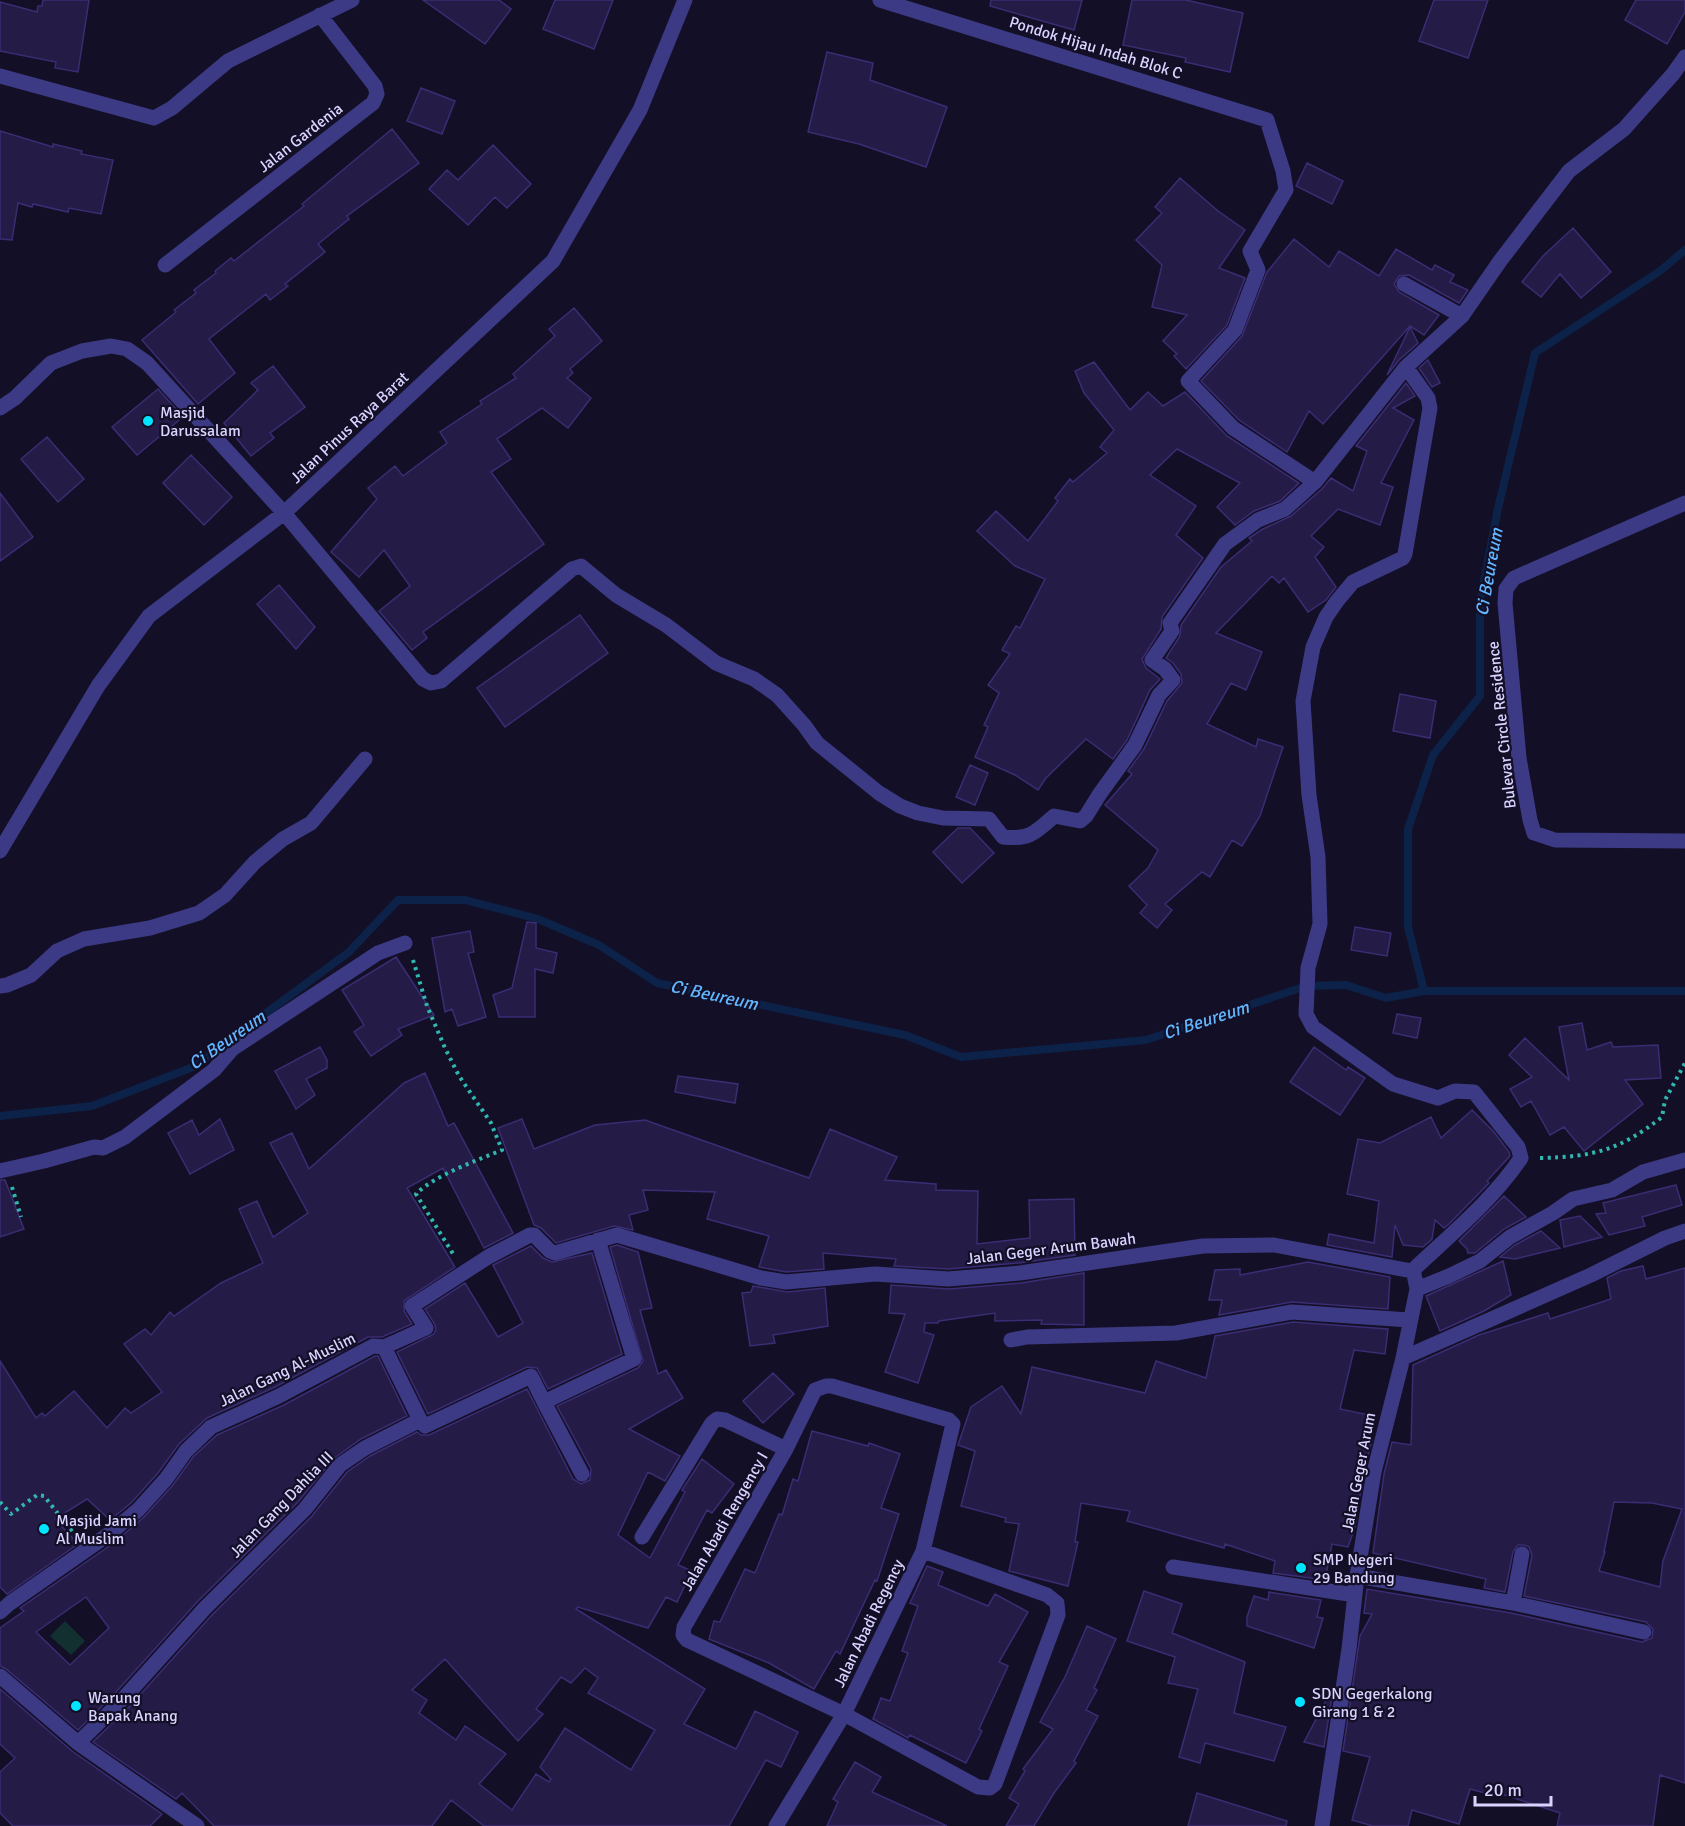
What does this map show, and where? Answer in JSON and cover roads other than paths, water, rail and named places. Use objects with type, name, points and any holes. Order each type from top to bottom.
[{"type":"street","points":[[0,76],[154,118],[172,108],[228,61],[352,0]]},
{"type":"street","name":"Jalan Pinus Raya Barat","points":[[0,852],[98,686],[149,616],[284,513],[553,261],[640,110],[685,0]]},
{"type":"street","name":"Pondok Hijau Indah Blok C","points":[[880,0],[1267,120],[1283,171],[1286,190],[1251,251],[1258,270],[1235,330],[1188,381],[1233,428],[1315,482]]},
{"type":"street","name":"Jalan Gardenia","points":[[165,265],[373,103],[377,94],[375,86],[320,15]]},
{"type":"street","points":[[0,408],[15,398],[51,363],[82,351],[111,346],[127,349],[147,363],[284,513],[423,679],[431,683],[441,681],[572,569],[581,566],[616,595],[666,626],[716,663],[754,679],[777,695],[804,724],[817,744],[900,807],[944,818],[989,819],[1003,837],[1017,839],[1028,837],[1054,816],[1080,821],[1086,816],[1098,795],[1135,745],[1159,695],[1173,680],[1165,669],[1152,660],[1172,631],[1170,623],[1224,544],[1258,520],[1286,508],[1315,482],[1406,367],[1462,316],[1500,261],[1569,171],[1624,129],[1685,57]]},
{"type":"street","points":[[1404,284],[1462,316]]},
{"type":"street","points":[[1406,367],[1428,398],[1430,408],[1405,554],[1403,558],[1353,582],[1326,617],[1313,647],[1303,700],[1309,795],[1318,856],[1320,924],[1308,968],[1306,1014],[1312,1027],[1393,1084],[1438,1098],[1455,1091],[1474,1092],[1518,1147],[1521,1158],[1509,1177],[1485,1203],[1412,1271]]},
{"type":"street","name":"Bulevar Circle Residence","points":[[1685,503],[1514,578],[1506,589],[1505,603],[1519,758],[1534,833],[1556,840],[1685,841]]},
{"type":"street","points":[[0,986],[7,986],[31,975],[57,951],[84,939],[150,928],[199,913],[225,895],[255,862],[283,839],[311,823],[365,759]]},
{"type":"street","points":[[3,1170],[94,1147],[103,1148],[125,1137],[214,1070],[232,1049],[378,953],[405,943]]},
{"type":"street","points":[[1417,1289],[1480,1261],[1510,1237],[1573,1199],[1612,1190],[1643,1172],[1685,1160]]},
{"type":"street","points":[[1403,1358],[1591,1275],[1665,1238],[1685,1231]]},
{"type":"street","name":"Jalan Gang Al-Muslim","points":[[0,1612],[9,1603],[109,1534],[138,1510],[166,1479],[186,1451],[211,1427],[279,1396],[373,1346],[384,1347],[426,1328],[412,1306],[465,1274],[488,1257],[530,1235],[534,1235],[555,1253],[617,1235],[661,1248]]},
{"type":"street","points":[[544,1401],[634,1359],[598,1240]]},
{"type":"street","name":"Jalan Geger Arum Bawah","points":[[661,1248],[761,1278],[786,1282],[875,1274],[948,1279],[1020,1274],[1203,1246],[1274,1245],[1412,1271]]},
{"type":"street","name":"Jalan Geger Arum","points":[[1322,1826],[1374,1472],[1403,1358],[1417,1289],[1412,1271]]},
{"type":"street","points":[[1011,1340],[1027,1337],[1176,1334],[1292,1312],[1409,1320]]},
{"type":"street","points":[[384,1347],[420,1420]]},
{"type":"street","name":"Jalan Gang Dahlia III","points":[[78,1743],[123,1699],[205,1608],[305,1509],[340,1465],[365,1448],[420,1420],[425,1426],[531,1376],[582,1474]]},
{"type":"street","name":"Jalan Abadi Rengency I","points":[[844,1713],[687,1640],[682,1635],[684,1627],[786,1449],[815,1390],[826,1386],[951,1421]]},
{"type":"street","points":[[642,1537],[712,1423],[717,1419],[725,1420],[786,1449]]},
{"type":"street","name":"Jalan Abadi Regency","points":[[776,1826],[844,1713],[923,1551],[953,1424],[951,1421]]},
{"type":"street","points":[[844,1713],[978,1787],[990,1788],[995,1784],[1058,1615],[1057,1603],[1047,1595],[923,1551]]},
{"type":"street","points":[[1513,1603],[1522,1554]]},
{"type":"street","points":[[1173,1567],[1355,1595]]},
{"type":"street","points":[[1357,1576],[1513,1603],[1644,1632]]},
{"type":"street","points":[[0,1676],[78,1743],[197,1826]]},
{"type":"waterway","name":"Ci Beureum","points":[[0,1116],[92,1106],[193,1067],[349,952],[398,900],[465,900],[538,919],[599,945],[657,983],[905,1035],[961,1057],[1146,1040],[1306,986],[1346,985],[1386,998],[1424,991],[1408,927],[1408,829],[1433,755],[1480,696],[1480,602],[1498,508],[1535,353],[1660,271],[1685,250]]},
{"type":"waterway","name":"Ci Beureum","points":[[1424,991],[1685,991]]},
{"type":"place","name":"Masjid Darussalam","points":[[148,421]]},
{"type":"place","name":"Masjid Jami Al Muslim","points":[[44,1529]]},
{"type":"place","name":"SMP Negeri 29 Bandung","points":[[1301,1568]]},
{"type":"place","name":"SDN Gegerkalong Girang 1 & 2","points":[[1300,1702]]},
{"type":"place","name":"Warung Bapak Anang","points":[[76,1706]]}]
